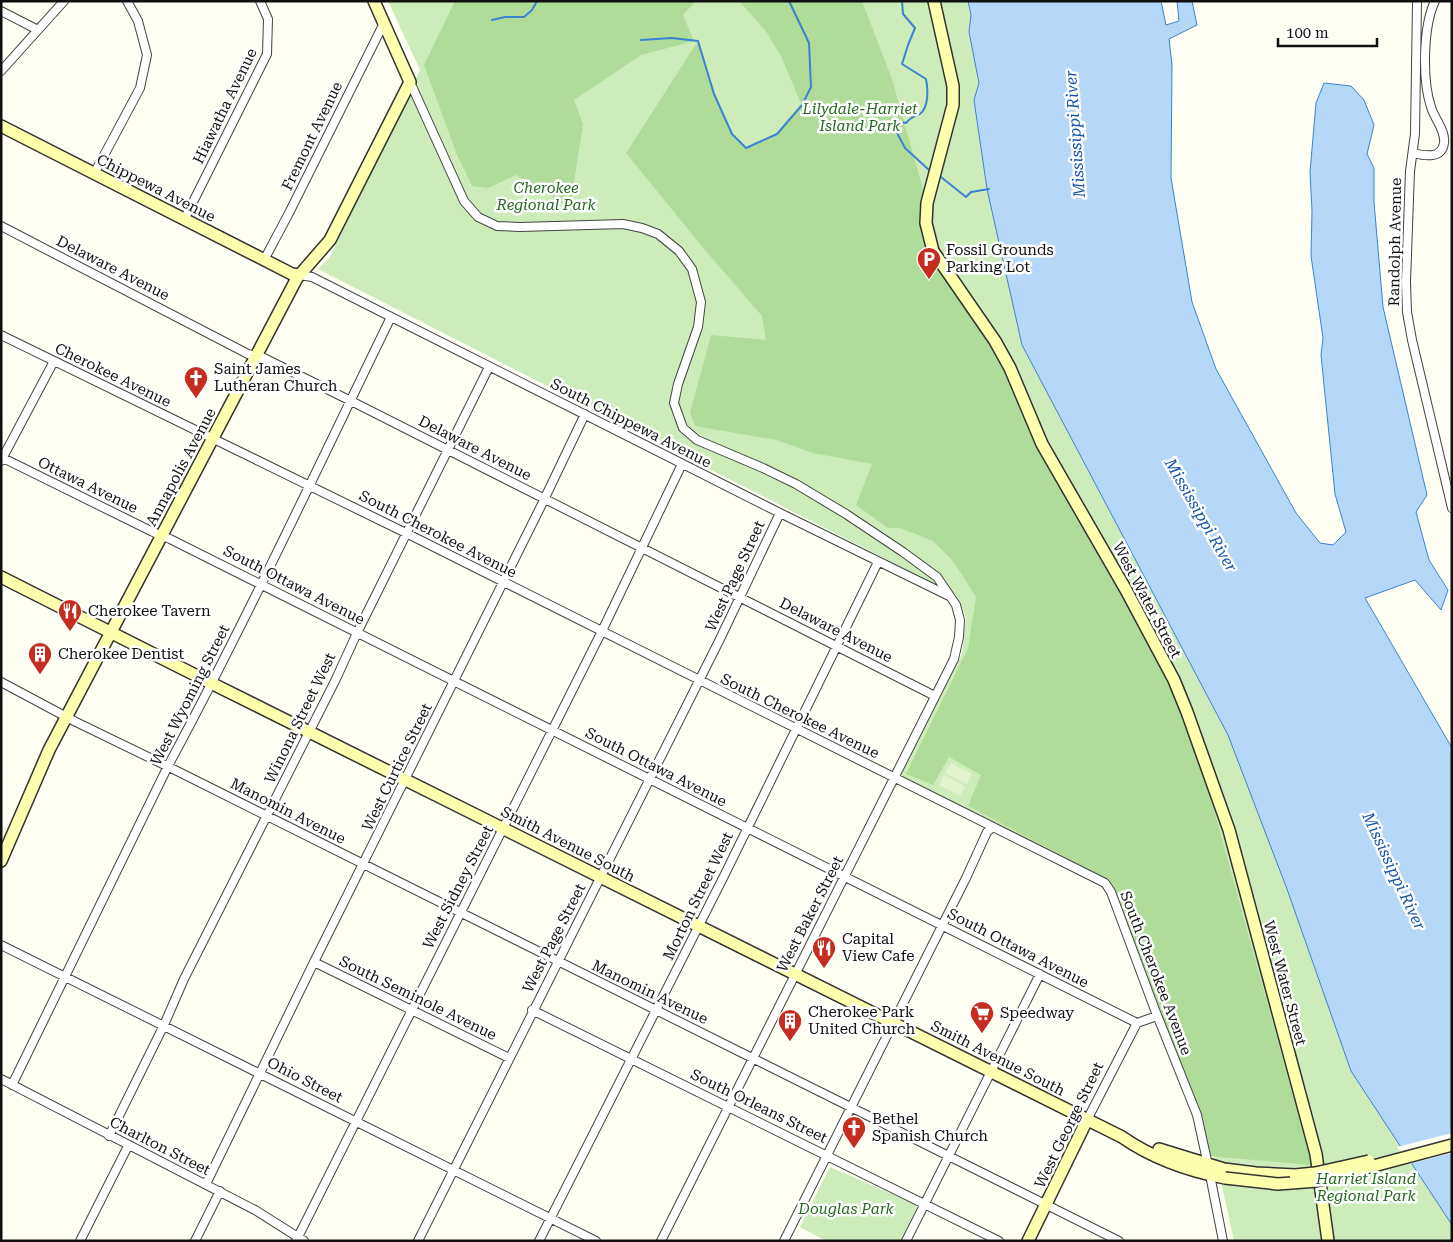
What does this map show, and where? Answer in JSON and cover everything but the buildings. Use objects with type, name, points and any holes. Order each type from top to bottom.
[{"type":"street","points":[[1,71],[64,1]]},
{"type":"street","points":[[94,174],[140,88],[147,55],[138,22],[127,1]]},
{"type":"street","name":"Hiawatha Avenue","points":[[184,220],[267,54],[268,19],[260,1]]},
{"type":"street","points":[[374,1],[410,82]]},
{"type":"street","name":"West Water Street","points":[[934,1],[953,86],[952,105],[927,203],[926,223],[933,250],[995,341],[1010,368],[1042,444],[1126,590],[1174,680],[1187,712],[1229,830],[1314,1145],[1328,1241]]},
{"type":"street","name":"Randolph Avenue","points":[[1417,1],[1413,153],[1410,171],[1406,282],[1407,312],[1452,508]]},
{"type":"street","points":[[1413,153],[1424,155],[1436,154],[1441,151],[1444,145],[1443,133],[1430,106],[1426,82],[1427,27],[1435,1]]},
{"type":"street","points":[[1,11],[38,30]]},
{"type":"street","name":"Fremont Avenue","points":[[264,260],[384,23]]},
{"type":"street","name":"Annapolis Avenue","points":[[1,860],[39,772],[66,716],[298,275],[318,256],[330,240],[410,82]]},
{"type":"street","name":"West Baker Street","points":[[410,82],[464,202],[478,217],[498,226],[623,224],[658,234],[679,251],[692,269],[701,302],[698,327],[678,384],[674,403],[683,428],[697,440],[796,484],[903,552],[937,577],[951,596],[960,620],[959,637],[954,658],[661,1241]]},
{"type":"street","name":"Chippewa Avenue","points":[[1,126],[184,220],[292,274],[298,275]]},
{"type":"street","name":"Delaware Avenue","points":[[1,226],[248,354],[264,358],[351,400],[935,696]]},
{"type":"street","name":"South Chippewa Avenue","points":[[298,275],[309,276],[878,562],[951,596]]},
{"type":"street","name":"West Wyoming Street","points":[[12,1085],[168,766],[310,486],[391,317]]},
{"type":"street","name":"Cherokee Avenue","points":[[1,334],[54,362],[213,439]]},
{"type":"street","points":[[2,459],[54,362]]},
{"type":"street","name":"Winona Street West","points":[[109,1136],[164,1025],[184,979],[335,681],[489,366]]},
{"type":"street","name":"West Curtice Street","points":[[206,1184],[585,414]]},
{"type":"street","name":"South Cherokee Avenue","points":[[213,439],[406,533],[1105,883],[1109,887],[1198,1115],[1223,1241]]},
{"type":"street","name":"Ottawa Avenue","points":[[2,459],[162,536]]},
{"type":"street","name":"West Sidney Street","points":[[299,1239],[602,631],[682,464]]},
{"type":"street","name":"West Page Street","points":[[418,1241],[532,1010],[601,877],[741,597],[780,513]]},
{"type":"street","name":"South Ottawa Avenue","points":[[162,536],[1137,1023]]},
{"type":"street","name":"Morton Street West","points":[[539,1241],[838,647],[878,562]]},
{"type":"street","name":"Smith Avenue South","points":[[1,577],[1122,1137],[1134,1146],[1171,1162],[1224,1174],[1316,1173],[1452,1144]]},
{"type":"street","points":[[1,682],[66,716]]},
{"type":"street","name":"Manomin Avenue","points":[[66,716],[1119,1241]]},
{"type":"street","points":[[784,1241],[894,1023],[987,832],[993,827]]},
{"type":"street","name":"Ohio Street","points":[[1,945],[596,1241]]},
{"type":"street","name":"South Seminole Avenue","points":[[314,962],[509,1058]]},
{"type":"street","points":[[906,1241],[1040,974]]},
{"type":"street","name":"South Orleans Street","points":[[532,1010],[999,1241]]},
{"type":"street","points":[[1137,1023],[1158,1016]]},
{"type":"street","name":"West George Street","points":[[1028,1241],[1137,1023]]},
{"type":"street","name":"Charlton Street","points":[[1,1079],[128,1146],[220,1191],[255,1210],[299,1239]]},
{"type":"street","points":[[80,1241],[128,1146]]},
{"type":"street","points":[[195,1241],[220,1191]]},
{"type":"green space","name":"Cherokee Regional Park","points":[[388,1],[968,1],[971,15],[969,32],[979,83],[974,100],[987,189],[1022,345],[1228,735],[1287,889],[1351,1071],[1452,1225],[1452,1241],[1234,1241],[1222,1186],[1199,1103],[1109,880],[900,776],[962,654],[966,617],[956,595],[318,269],[330,257],[420,70]]},
{"type":"green space","points":[[455,1],[696,1],[683,15],[694,41],[641,55],[574,100],[583,124],[570,208],[516,175],[488,188],[472,186],[457,155],[424,65]]},
{"type":"green space","name":"Lilydale-Harriet Island Park","points":[[739,1],[862,1],[892,79],[927,203],[936,256],[989,330],[1187,712],[1312,1165],[1206,1156],[1109,880],[968,806],[981,775],[949,757],[933,785],[906,774],[968,648],[976,597],[953,561],[933,541],[900,528],[888,528],[856,505],[872,464],[813,453],[776,440],[695,426],[690,413],[711,335],[766,340],[762,316],[626,153],[698,41],[714,94],[732,134],[746,148],[777,134],[802,106],[781,56],[765,30]]},
{"type":"green space","points":[[951,763],[972,774],[967,784],[945,773]]},
{"type":"green space","points":[[944,775],[965,786],[960,796],[939,785]]},
{"type":"green space","name":"Douglas Park","points":[[830,1167],[915,1204],[916,1209],[901,1241],[826,1241],[800,1227]]},
{"type":"water","name":"Mississippi River","points":[[968,1],[1161,1],[1166,25],[1179,21],[1177,1],[1192,1],[1197,25],[1169,39],[1172,65],[1171,178],[1192,302],[1216,369],[1296,513],[1320,543],[1333,545],[1346,532],[1335,494],[1321,355],[1323,338],[1311,256],[1312,211],[1310,172],[1316,103],[1324,83],[1351,86],[1364,100],[1374,125],[1367,154],[1374,168],[1374,202],[1383,307],[1427,495],[1416,512],[1429,560],[1448,590],[1441,610],[1415,580],[1365,598],[1452,748],[1452,1225],[1351,1071],[1287,889],[1228,735],[1022,345],[987,189],[974,100],[979,83],[969,32],[971,15]]},
{"type":"pier","points":[[1452,1133],[1452,1153],[1409,1164],[1397,1147]]},
{"type":"waterway","points":[[492,20],[505,17],[524,17],[532,10],[537,1]]},
{"type":"waterway","points":[[641,40],[672,38],[698,41],[714,94],[732,134],[746,148],[777,134],[802,105],[811,87],[809,43],[789,1]]},
{"type":"waterway","points":[[902,1],[903,14],[915,28],[902,64],[926,79],[927,98],[925,107],[920,114],[906,123],[895,121],[893,125],[905,148],[929,170]]},
{"type":"waterway","points":[[941,177],[966,197],[971,192],[989,189]]},
{"type":"place","name":"Fossil Grounds Parking Lot","points":[[929,280]]},
{"type":"place","name":"Saint James Lutheran Church","points":[[196,399]]},
{"type":"place","name":"Cherokee Tavern","points":[[70,632]]},
{"type":"place","name":"Cherokee Dentist","points":[[40,675]]},
{"type":"place","name":"Capital View Cafe","points":[[824,969]]},
{"type":"place","name":"Speedway","points":[[982,1034]]},
{"type":"place","name":"Cherokee Park United Church","points":[[790,1042]]},
{"type":"place","name":"Bethel Spanish Church","points":[[854,1149]]},
{"type":"park label","name":"Harriet Island Regional Park","points":[[1366,1188]]}]
